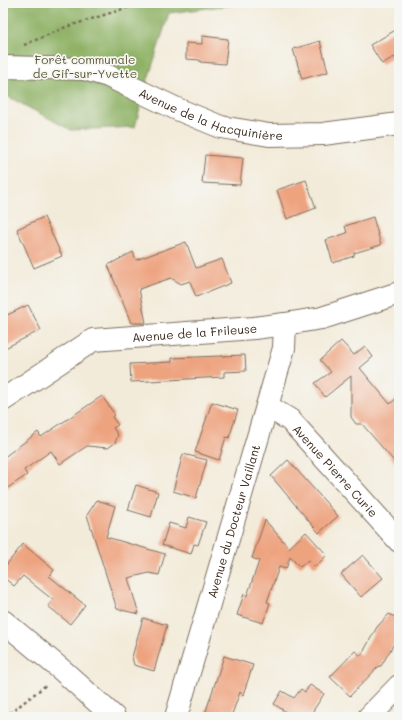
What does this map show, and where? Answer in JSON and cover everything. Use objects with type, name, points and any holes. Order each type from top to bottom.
[{"type":"street","name":"Avenue de la Hacquinière","points":[[3,67],[84,68],[108,76],[177,109],[221,127],[269,135],[323,134],[399,124]]},
{"type":"street","name":"Avenue de la Frileuse","points":[[3,400],[93,340],[254,328],[285,324],[322,318],[399,293]]},
{"type":"street","name":"Avenue du Docteur Vaillant","points":[[176,717],[284,348],[285,324]]},
{"type":"street","name":"Avenue Pierre Curie","points":[[267,406],[290,420],[399,541]]},
{"type":"street","points":[[3,621],[63,670],[114,717]]},
{"type":"street","points":[[370,717],[399,686]]},
{"type":"path","points":[[17,48],[66,28],[142,3]]},
{"type":"path","points":[[5,717],[63,670]]},
{"type":"green space","name":"Forêt communale de Gif-sur-Yvette","points":[[3,3],[247,3],[169,13],[144,92],[135,127],[71,130],[3,94]]},
{"type":"building","points":[[399,28],[399,57],[392,58],[382,64],[370,45]]},
{"type":"building","points":[[202,36],[228,39],[225,64],[186,59],[186,43],[202,44]]},
{"type":"building","points":[[320,41],[328,72],[302,79],[293,49]]},
{"type":"building","points":[[205,155],[243,158],[240,185],[202,183]]},
{"type":"building","points":[[306,180],[316,208],[287,219],[277,190]]},
{"type":"building","points":[[44,217],[62,256],[34,268],[17,229]]},
{"type":"building","points":[[373,217],[381,245],[354,253],[354,256],[333,263],[326,240],[347,233],[345,226]]},
{"type":"building","points":[[186,242],[196,268],[222,259],[231,283],[196,297],[190,281],[181,284],[171,278],[139,289],[146,323],[131,323],[108,265],[133,252],[136,260]]},
{"type":"building","points":[[28,305],[41,330],[3,349],[3,317]]},
{"type":"building","points":[[341,341],[354,355],[365,346],[373,357],[360,368],[390,404],[399,396],[399,467],[362,424],[356,424],[351,417],[351,376],[325,397],[315,383],[331,372],[320,360]]},
{"type":"building","points":[[245,355],[246,371],[224,372],[224,377],[131,382],[130,364],[172,362],[172,358]]},
{"type":"building","points":[[102,396],[115,415],[112,417],[118,425],[113,428],[118,435],[115,443],[108,448],[87,446],[60,464],[51,451],[24,470],[27,475],[3,491],[3,458],[38,432],[41,437]]},
{"type":"building","points":[[212,402],[238,410],[229,438],[226,437],[219,460],[195,452]]},
{"type":"building","points":[[183,454],[207,460],[196,498],[173,491]]},
{"type":"building","points":[[288,460],[338,516],[319,533],[271,476]]},
{"type":"building","points":[[136,485],[158,492],[151,517],[128,510]]},
{"type":"building","points":[[97,500],[115,506],[106,537],[165,554],[159,575],[149,573],[128,578],[139,614],[117,609],[87,515]]},
{"type":"building","points":[[189,517],[206,522],[198,545],[194,544],[191,554],[162,545],[169,523],[186,528]]},
{"type":"building","points":[[265,520],[289,548],[306,532],[327,555],[315,567],[308,560],[300,567],[290,557],[286,569],[279,567],[267,602],[270,603],[263,623],[237,615],[244,594],[247,596],[259,561],[252,558]]},
{"type":"building","points":[[23,544],[54,570],[49,576],[85,605],[70,624],[48,606],[53,600],[23,576],[14,586],[3,577],[3,569]]},
{"type":"building","points":[[363,555],[383,578],[361,597],[341,574]]},
{"type":"building","points":[[389,614],[399,619],[399,635],[381,666],[379,666],[350,696],[330,677],[355,651],[361,656],[377,627]]},
{"type":"building","points":[[143,618],[167,625],[154,671],[134,665],[132,657]]},
{"type":"building","points":[[224,656],[253,665],[243,695],[240,692],[231,717],[204,717]]},
{"type":"building","points":[[310,685],[324,694],[309,717],[293,717],[274,704],[282,691],[294,698],[301,689],[305,692]]}]
